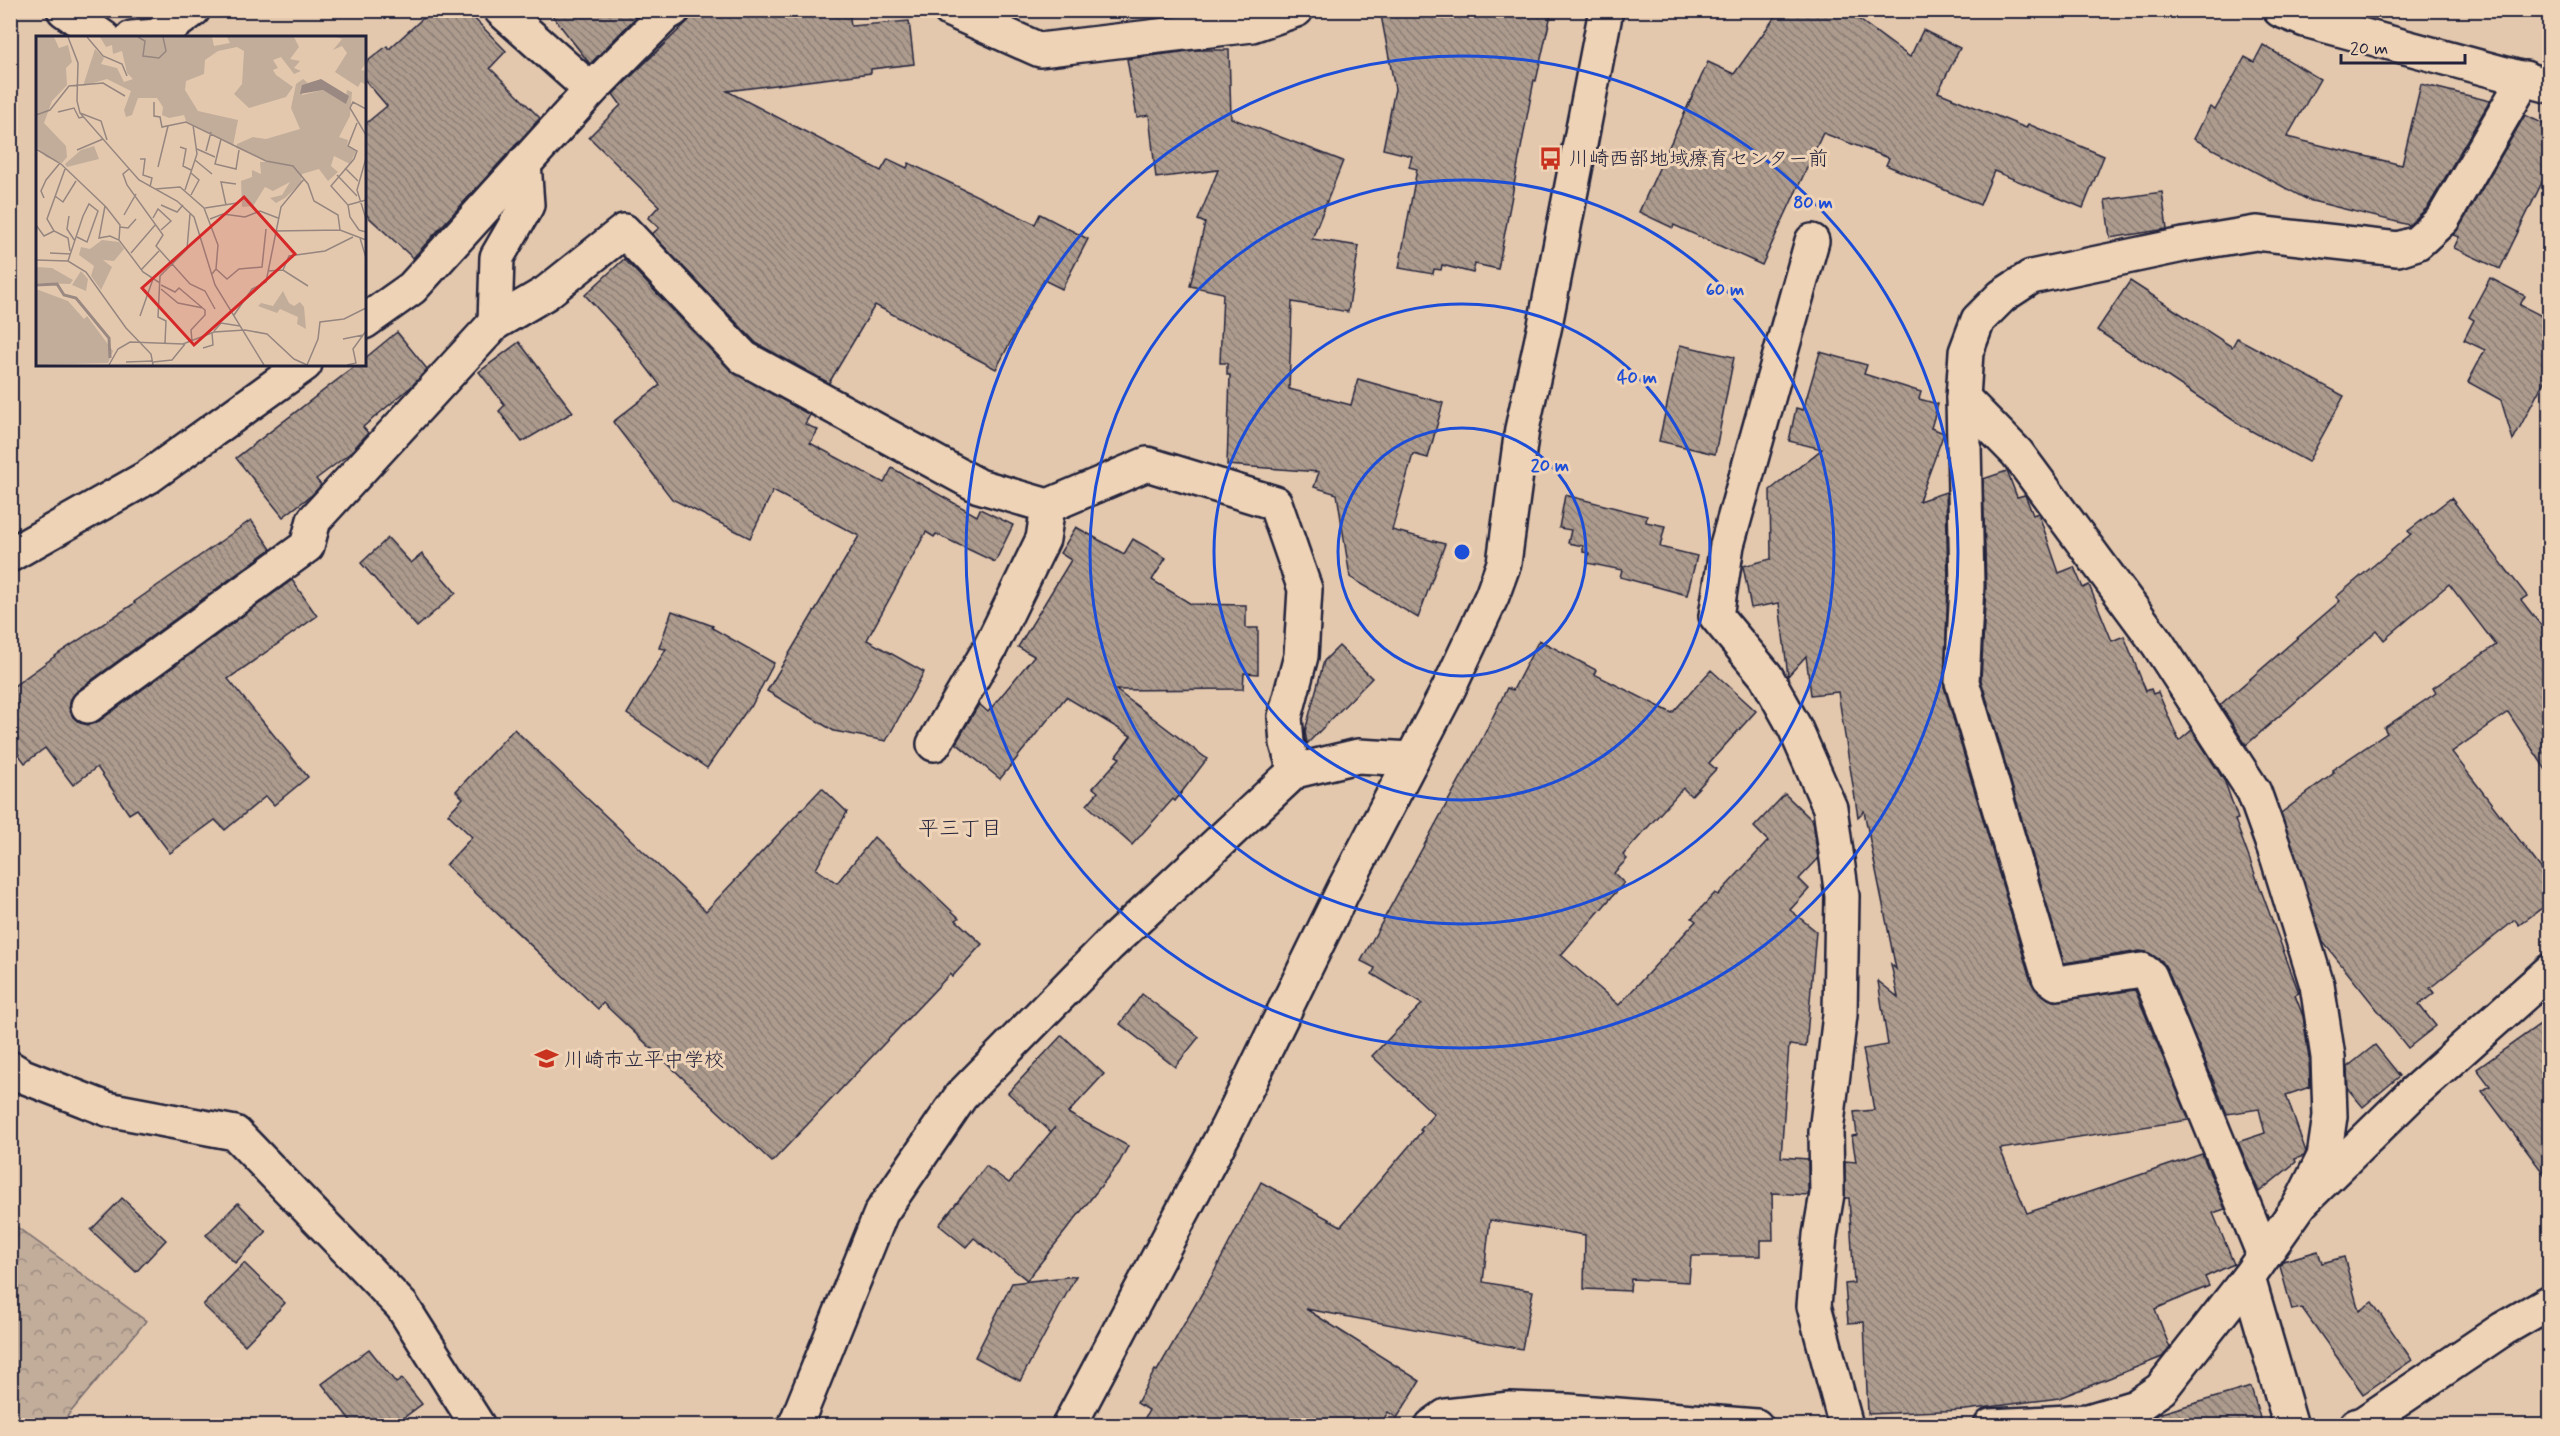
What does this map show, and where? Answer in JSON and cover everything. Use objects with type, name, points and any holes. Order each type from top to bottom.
[{"type":"street","points":[[64,10],[101,36]]},
{"type":"street","points":[[158,36],[193,10]]},
{"type":"street","points":[[501,10],[591,90]]},
{"type":"street","points":[[366,321],[412,288],[591,90],[666,14],[673,10]]},
{"type":"street","points":[[950,10],[1040,50],[1252,25],[1296,10]]},
{"type":"street","points":[[1069,1425],[1221,1139],[1492,596],[1504,563],[1522,429],[1545,325],[1606,10]]},
{"type":"street","points":[[2280,10],[2305,20],[2537,82],[2443,219],[2416,243],[2398,249],[2256,233],[2183,245],[2031,277],[2002,296],[1978,320],[1966,352],[1964,398],[1967,586],[1962,682],[2049,977],[2057,982],[2142,970],[2150,976],[2256,1266],[2291,1425]]},
{"type":"street","points":[[495,323],[497,257],[527,205],[524,164]]},
{"type":"street","points":[[88,706],[307,546],[314,520],[495,323],[546,293],[624,231],[744,358],[980,486],[1048,506],[1147,464],[1275,502],[1305,589],[1301,656],[1285,717],[1287,743],[1295,771]]},
{"type":"street","points":[[1812,241],[1727,545],[1716,615],[1766,676],[1796,728],[1830,808],[1842,896],[1840,1015],[1826,1132],[1827,1194],[1820,1235],[1814,1306],[1846,1425]]},
{"type":"street","points":[[10,555],[147,477],[302,366]]},
{"type":"street","points":[[1964,398],[2017,453],[2158,644],[2254,792],[2278,859],[2317,985],[2328,1057],[2330,1116],[2324,1157],[2301,1203],[2256,1266],[2161,1389],[2135,1407],[2088,1421],[1991,1425]]},
{"type":"street","points":[[934,744],[990,648],[1043,539],[1048,506]]},
{"type":"street","points":[[795,1425],[881,1213],[961,1096],[1109,945],[1295,771],[1358,756],[1412,759]]},
{"type":"street","points":[[2301,1203],[2411,1095],[2550,971]]},
{"type":"street","points":[[10,1068],[23,1076],[107,1109],[235,1133],[402,1306],[478,1425]]},
{"type":"street","points":[[2356,1425],[2364,1423],[2503,1329],[2550,1302]]},
{"type":"street","points":[[1432,1425],[1446,1416],[1510,1409],[1756,1425]]},
{"type":"green space","points":[[10,1222],[146,1321],[60,1425],[11,1425]]},
{"type":"building","points":[[432,10],[466,10],[506,51],[490,68],[540,118],[413,258],[366,215],[366,123],[387,106],[366,81],[366,62],[387,46],[389,49]]},
{"type":"building","points":[[548,10],[643,10],[590,64]]},
{"type":"building","points":[[692,10],[849,10],[851,26],[909,21],[914,64],[871,69],[871,73],[727,91],[881,171],[888,159],[907,168],[909,163],[1035,224],[1040,214],[1088,239],[1062,289],[1044,280],[996,369],[875,305],[829,383],[756,343],[652,234],[659,228],[648,218],[659,206],[589,137],[621,105],[613,94],[689,20]]},
{"type":"building","points":[[1380,10],[1552,10],[1536,81],[1534,80],[1498,269],[1475,264],[1473,273],[1442,265],[1441,270],[1434,269],[1433,274],[1399,268],[1417,169],[1409,167],[1412,156],[1383,149],[1395,89]]},
{"type":"building","points":[[1780,10],[1846,10],[1910,57],[1923,30],[1960,48],[1938,92],[2026,128],[2028,124],[2104,156],[2083,208],[1994,171],[1980,205],[1886,165],[1889,158],[1823,133],[1762,265],[1674,225],[1673,228],[1639,212],[1708,62],[1734,74]]},
{"type":"building","points":[[2263,45],[2320,79],[2287,137],[2402,165],[2421,84],[2490,101],[2428,207],[2409,225],[2308,200],[2194,139],[2210,107],[2215,110],[2245,57],[2254,62]]},
{"type":"building","points":[[1196,50],[1229,50],[1231,118],[1343,161],[1312,239],[1359,246],[1348,312],[1292,302],[1289,389],[1351,405],[1358,379],[1443,403],[1428,458],[1413,454],[1392,530],[1445,544],[1418,618],[1350,577],[1337,494],[1314,487],[1319,472],[1227,465],[1230,375],[1227,375],[1227,363],[1220,363],[1223,293],[1190,286],[1205,223],[1198,220],[1218,170],[1156,178],[1149,115],[1137,117],[1127,59]]},
{"type":"building","points":[[2525,115],[2550,127],[2550,166],[2500,269],[2454,248],[2459,237],[2453,235]]},
{"type":"building","points":[[2162,192],[2167,229],[2110,238],[2105,200]]},
{"type":"building","points":[[624,259],[731,371],[810,415],[805,424],[818,430],[810,443],[884,483],[892,468],[977,516],[980,509],[1013,525],[995,562],[936,534],[934,537],[926,532],[867,640],[924,672],[886,741],[834,731],[767,691],[859,536],[773,491],[750,538],[672,499],[613,422],[660,385],[620,333],[585,295]]},
{"type":"building","points":[[2490,278],[2525,296],[2520,305],[2550,320],[2550,370],[2513,440],[2501,400],[2468,382],[2485,350],[2464,340],[2474,320],[2469,317]]},
{"type":"building","points":[[2130,281],[2232,347],[2237,338],[2344,396],[2308,462],[2239,424],[2097,330]]},
{"type":"building","points":[[397,332],[427,369],[412,386],[363,427],[368,433],[349,454],[316,479],[321,485],[313,494],[283,517],[236,458],[355,366],[366,366],[366,357]]},
{"type":"building","points":[[519,342],[573,412],[522,442],[499,411],[505,405],[479,372]]},
{"type":"building","points":[[1680,345],[1734,357],[1715,454],[1659,441]]},
{"type":"building","points":[[1820,352],[1867,365],[1864,374],[1921,392],[1919,399],[1938,404],[1931,428],[1944,433],[1919,501],[1946,492],[1948,586],[1944,687],[2031,982],[2038,992],[2053,1001],[2135,990],[2189,1120],[2000,1149],[2027,1213],[2202,1154],[2225,1209],[2213,1213],[2234,1264],[2205,1277],[2209,1286],[2155,1309],[2170,1348],[2162,1357],[2059,1398],[1966,1410],[1868,1414],[1864,1322],[1848,1323],[1845,1284],[1854,1283],[1849,1198],[1845,1198],[1845,1161],[1856,1162],[1852,1136],[1857,1135],[1854,1112],[1874,1110],[1863,1049],[1888,1045],[1878,981],[1898,997],[1891,964],[1896,969],[1864,811],[1858,817],[1838,692],[1811,695],[1806,656],[1788,676],[1779,603],[1751,608],[1743,566],[1771,559],[1770,490],[1822,449],[1789,441],[1796,408],[1803,410]]},
{"type":"building","points":[[2007,471],[2017,497],[2025,495],[2033,515],[2038,513],[2059,573],[2074,567],[2083,588],[2089,585],[2112,641],[2124,636],[2146,691],[2151,689],[2153,694],[2158,692],[2179,741],[2192,730],[2225,782],[2238,819],[2235,820],[2299,993],[2295,995],[2303,1016],[2310,1087],[2286,1095],[2306,1152],[2259,1192],[2238,1142],[2265,1133],[2259,1109],[2227,1114],[2162,961],[2147,952],[2140,951],[2064,963],[1981,680],[1986,587],[1983,479]]},
{"type":"building","points":[[1565,495],[1647,516],[1646,522],[1665,526],[1660,547],[1697,556],[1687,595],[1620,577],[1622,570],[1587,563],[1589,553],[1583,552],[1583,546],[1568,543],[1571,530],[1559,528]]},
{"type":"building","points":[[2451,498],[2527,596],[2521,600],[2550,637],[2550,776],[2508,712],[2452,752],[2550,880],[2550,902],[2519,925],[2515,920],[2430,988],[2434,993],[2419,1005],[2436,1026],[2408,1048],[2323,942],[2281,813],[2334,773],[2332,770],[2387,733],[2384,728],[2436,693],[2433,688],[2496,645],[2449,584],[2384,640],[2377,631],[2246,745],[2220,705],[2340,601],[2336,597],[2411,534],[2408,531]]},
{"type":"building","points":[[251,520],[271,549],[77,691],[71,699],[69,709],[80,723],[89,725],[99,721],[292,580],[317,616],[228,679],[308,777],[274,805],[266,796],[225,830],[215,820],[170,853],[137,809],[129,814],[97,767],[73,785],[45,748],[25,763],[10,743],[10,689]]},
{"type":"building","points":[[1076,527],[1124,554],[1133,539],[1166,558],[1152,580],[1191,604],[1246,605],[1246,628],[1258,628],[1258,674],[1244,673],[1243,689],[1116,690],[1207,759],[1175,801],[1173,799],[1132,845],[1087,805],[1098,792],[1093,788],[1120,758],[1116,756],[1131,736],[1066,697],[1000,779],[956,743],[979,704],[988,712],[1034,656],[1018,647],[1071,560],[1060,553]]},
{"type":"building","points":[[388,538],[411,563],[422,554],[456,593],[417,627],[361,563]]},
{"type":"building","points":[[672,611],[713,626],[712,628],[774,663],[751,707],[707,768],[627,714],[666,649],[659,648]]},
{"type":"building","points":[[1539,640],[1596,670],[1594,674],[1672,713],[1711,670],[1756,711],[1709,763],[1716,769],[1691,796],[1683,788],[1623,855],[1627,859],[1614,873],[1624,883],[1561,955],[1619,1005],[1696,921],[1692,918],[1715,893],[1718,895],[1768,841],[1754,827],[1785,794],[1813,821],[1818,859],[1799,879],[1809,889],[1790,910],[1816,931],[1806,1047],[1789,1045],[1781,1157],[1808,1159],[1808,1195],[1772,1193],[1773,1240],[1761,1240],[1761,1256],[1691,1256],[1689,1282],[1631,1279],[1630,1291],[1584,1289],[1585,1235],[1490,1220],[1483,1282],[1533,1291],[1522,1349],[1306,1309],[1420,1381],[1397,1418],[1388,1412],[1380,1425],[1141,1425],[1149,1410],[1137,1403],[1212,1276],[1261,1182],[1341,1226],[1434,1114],[1372,1056],[1422,1004],[1372,974],[1375,968],[1361,961],[1483,737],[1507,688],[1513,690]]},
{"type":"building","points":[[1339,646],[1372,678],[1307,744],[1305,731],[1324,661]]},
{"type":"building","points":[[514,729],[706,911],[822,788],[847,812],[816,869],[837,883],[874,837],[959,918],[956,920],[982,944],[952,977],[950,974],[772,1162],[603,1003],[598,1009],[446,865],[472,837],[448,814],[463,798],[456,791]]},
{"type":"building","points":[[1142,994],[1199,1037],[1175,1067],[1120,1024]]},
{"type":"building","points":[[2550,1017],[2550,1182],[2482,1091],[2490,1086],[2477,1069]]},
{"type":"building","points":[[1062,1035],[1104,1074],[1068,1113],[1128,1146],[1119,1163],[1027,1280],[974,1238],[966,1247],[939,1225],[986,1166],[1009,1183],[1051,1132],[1008,1093]]},
{"type":"building","points":[[2375,1045],[2400,1076],[2363,1107],[2348,1089],[2347,1067]]},
{"type":"building","points":[[122,1198],[166,1240],[136,1272],[91,1230]]},
{"type":"building","points":[[238,1203],[266,1232],[235,1263],[206,1235]]},
{"type":"building","points":[[2318,1251],[2322,1263],[2344,1257],[2359,1311],[2372,1302],[2412,1360],[2363,1394],[2302,1308],[2292,1310],[2280,1266],[2283,1261]]},
{"type":"building","points":[[244,1263],[285,1303],[245,1345],[203,1305]]},
{"type":"building","points":[[1076,1276],[1020,1381],[975,1357],[1012,1283]]},
{"type":"building","points":[[369,1349],[396,1383],[402,1379],[422,1404],[394,1425],[354,1425],[322,1384]]},
{"type":"building","points":[[2251,1387],[2262,1425],[2151,1425],[2150,1419],[2158,1414]]},
{"type":"place","name":"川崎西部地域療育センター前","points":[[1551,158]]},
{"type":"place","name":"川崎市立平中学校","points":[[546,1059]]},
{"type":"district","name":"平三丁目","points":[[960,828]]}]
